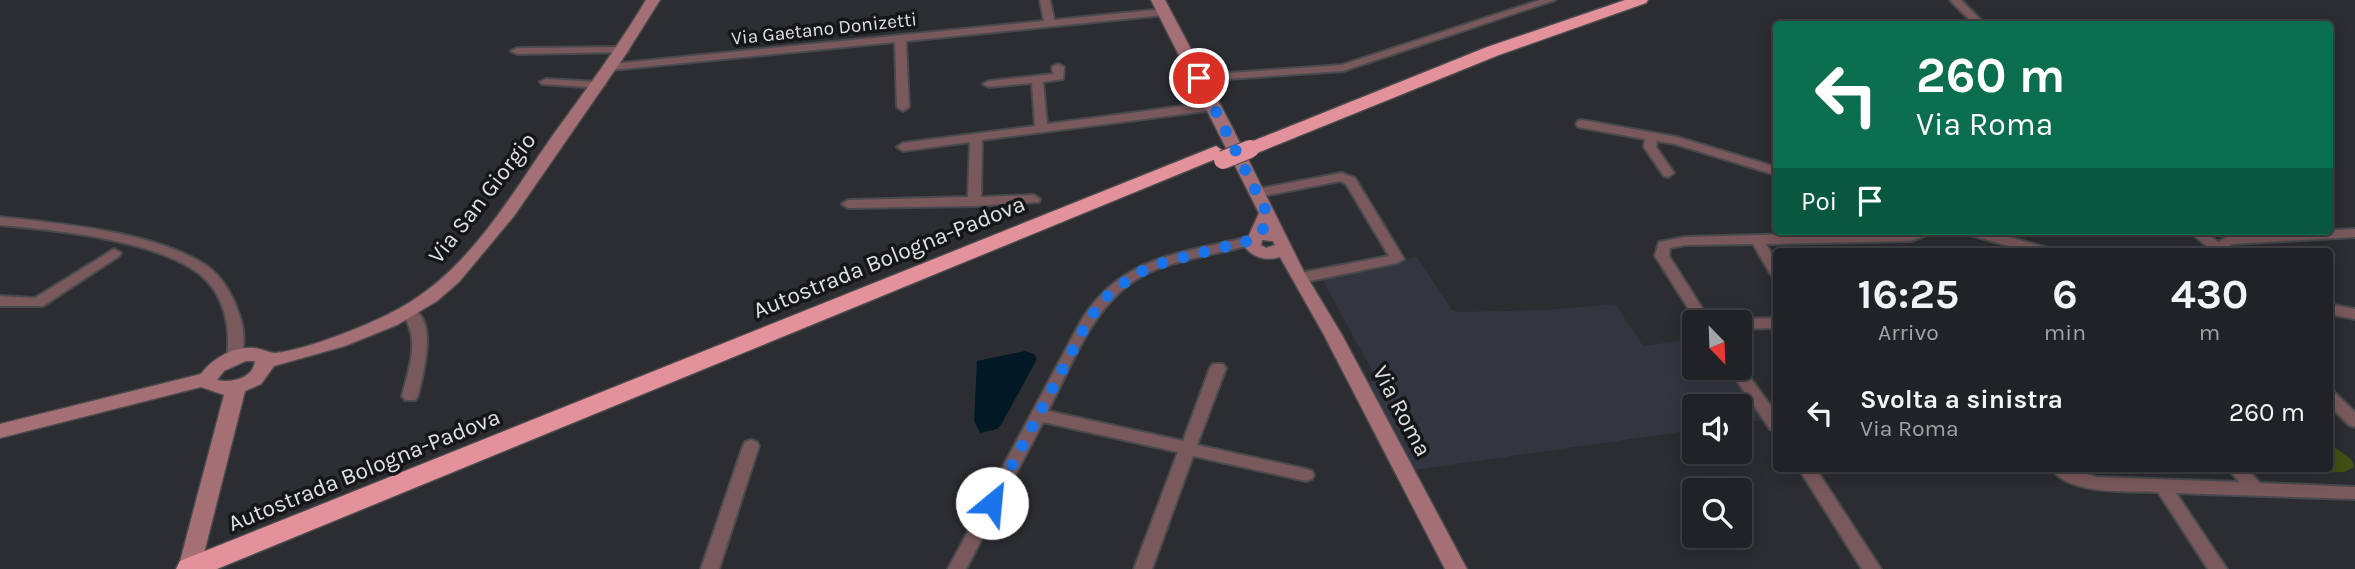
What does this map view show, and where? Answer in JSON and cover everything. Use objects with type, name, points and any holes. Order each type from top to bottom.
[{"type":"highway","name":"Autostrada Bologna-Padova","points":[[1246,146],[1430,65],[1612,0]]},
{"type":"highway","name":"Autostrada Bologna-Padova","points":[[189,569],[1220,156],[1493,51],[1640,0]]},
{"type":"highway","name":"Autostrada Bologna-Padova","points":[[228,569],[843,316],[1220,156]]},
{"type":"street","name":"Via San Giorgio","points":[[266,362],[374,328],[408,312],[454,278],[472,258],[612,67],[653,0]]},
{"type":"street","points":[[1045,0],[1050,24]]},
{"type":"street","points":[[1199,78],[1343,68],[1550,0]]},
{"type":"street","points":[[1955,0],[1977,21]]},
{"type":"street","name":"Via Gaetano Donizetti","points":[[612,67],[900,39],[1016,32],[1161,6]]},
{"type":"street","name":"Via Roma","points":[[1161,6],[1258,193],[1297,275],[1456,569]]},
{"type":"street","points":[[900,39],[903,107]]},
{"type":"street","points":[[517,51],[623,50]]},
{"type":"street","points":[[989,84],[1059,77],[1058,67]]},
{"type":"street","points":[[1037,79],[1041,129]]},
{"type":"street","points":[[546,82],[599,85]]},
{"type":"street","points":[[903,148],[1214,106]]},
{"type":"street","points":[[1582,124],[1652,135],[1773,170]]},
{"type":"street","points":[[1652,135],[1650,147],[1668,173]]},
{"type":"street","points":[[974,202],[976,138]]},
{"type":"street","points":[[1258,193],[1342,177],[1351,181],[1397,259],[1297,275]]},
{"type":"street","points":[[848,204],[1034,199]]},
{"type":"street","points":[[1259,245],[1267,213]]},
{"type":"street","points":[[0,221],[80,231],[138,245],[179,258],[206,272],[230,306],[236,348],[234,357]]},
{"type":"street","points":[[2333,234],[2355,233]]},
{"type":"street","points":[[1696,310],[1662,256],[1664,245],[1685,241],[1916,235]]},
{"type":"street","points":[[1985,235],[2033,248]]},
{"type":"street","points":[[2200,235],[2213,248]]},
{"type":"street","points":[[2218,248],[2228,240],[2316,235]]},
{"type":"street","points":[[1757,240],[1773,267]]},
{"type":"street","points":[[957,569],[1089,319],[1121,283],[1165,262],[1219,250],[1246,249],[1281,241]]},
{"type":"street","name":"Via Roma","points":[[1259,245],[1297,275]]},
{"type":"street","points":[[0,301],[38,303],[114,253]]},
{"type":"street","points":[[2333,310],[2355,314]]},
{"type":"street","points":[[408,312],[419,325],[420,347],[410,396]]},
{"type":"street","points":[[1752,324],[1773,323]]},
{"type":"street","points":[[0,431],[207,379],[217,366],[234,357],[252,353],[260,355],[266,362],[260,374],[236,387],[214,388],[207,379]]},
{"type":"street","points":[[1143,569],[1218,368]]},
{"type":"street","points":[[1744,380],[1773,421]]},
{"type":"street","points":[[189,569],[236,387]]},
{"type":"street","points":[[2333,400],[2355,421]]},
{"type":"street","points":[[1038,415],[1306,475]]},
{"type":"street","points":[[710,569],[751,446]]},
{"type":"street","points":[[1809,472],[1872,569]]},
{"type":"street","points":[[2064,472],[2070,477],[2096,483],[2355,493]]},
{"type":"street","points":[[2240,472],[2256,490]]},
{"type":"street","points":[[2163,486],[2218,569]]},
{"type":"shaded area","points":[[1417,257],[1452,310],[1458,312],[1546,310],[1615,304],[1643,346],[1682,341],[1682,380],[1734,380],[1744,394],[1682,394],[1682,432],[1413,470],[1368,382],[1377,380],[1320,275]]},
{"type":"shaded area","points":[[1752,405],[1763,420],[1752,422]]},
{"type":"green space","points":[[2333,446],[2352,460],[2354,467],[2344,472],[2315,473],[2333,472]]},
{"type":"water","points":[[1025,351],[1034,354],[1037,359],[1001,425],[997,429],[980,433],[974,420],[977,361]]},
{"type":"route","points":[[992,503],[1089,319],[1105,298],[1135,274],[1165,262],[1252,240],[1259,235],[1266,223],[1267,213],[1199,78]]}]
